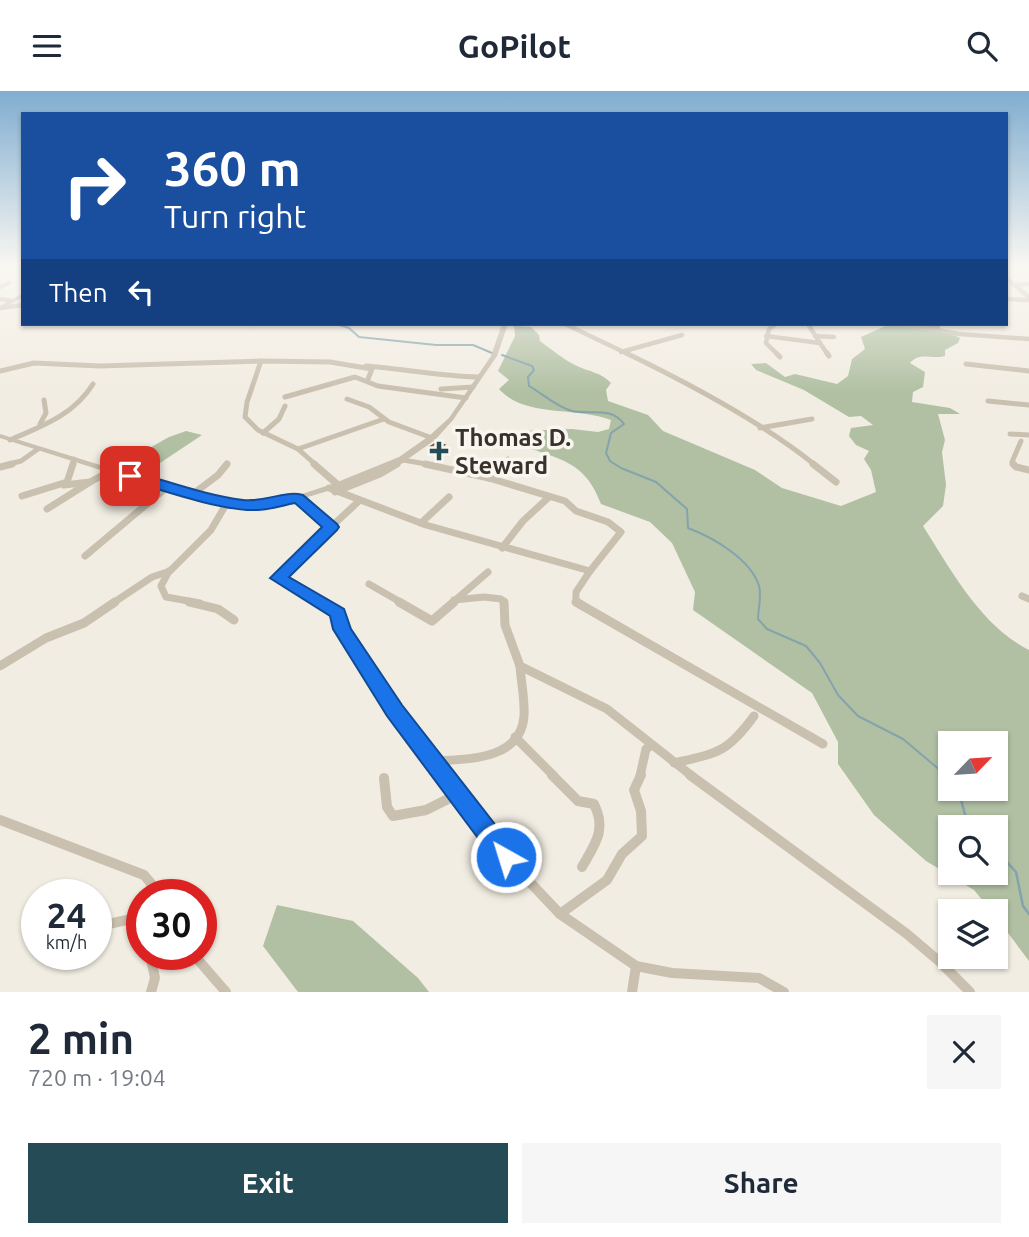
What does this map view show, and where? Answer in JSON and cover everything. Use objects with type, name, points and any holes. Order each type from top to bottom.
[{"type":"street","points":[[334,489],[402,459],[432,438],[466,398],[494,356],[504,326]]},
{"type":"street","points":[[570,326],[668,373],[794,448],[836,482]]},
{"type":"street","points":[[773,326],[766,336],[766,343],[780,356]]},
{"type":"street","points":[[809,326],[829,356]]},
{"type":"street","points":[[914,326],[960,334],[1029,339]]},
{"type":"street","points":[[620,352],[682,335]]},
{"type":"street","points":[[766,336],[820,343]]},
{"type":"street","points":[[815,336],[834,337]]},
{"type":"street","points":[[0,371],[34,363],[100,366],[261,361],[391,366],[428,371],[442,376],[479,377]]},
{"type":"street","points":[[261,361],[245,409],[246,417],[263,433],[298,449],[334,489],[421,523],[590,571]]},
{"type":"street","points":[[966,363],[1029,371]]},
{"type":"street","points":[[366,366],[372,369],[368,379]]},
{"type":"street","points":[[285,397],[321,389],[349,376],[368,379],[378,386],[466,398]]},
{"type":"street","points":[[10,440],[77,407],[93,384]]},
{"type":"street","points":[[441,389],[473,387]]},
{"type":"street","points":[[347,399],[369,407],[384,419],[432,438]]},
{"type":"street","points":[[38,426],[46,413],[44,400]]},
{"type":"street","points":[[988,401],[1029,405]]},
{"type":"street","points":[[263,433],[279,419],[285,406]]},
{"type":"street","points":[[298,449],[384,419]]},
{"type":"street","points":[[759,428],[812,419]]},
{"type":"street","points":[[1010,434],[1029,435]]},
{"type":"street","points":[[0,436],[166,488],[258,506],[334,489],[380,474],[403,460],[489,478],[565,501],[576,511],[620,529],[613,544],[604,551],[576,592],[576,602],[591,608],[639,639],[823,744]]},
{"type":"street","points":[[1021,441],[1012,462],[1016,467],[1029,470]]},
{"type":"street","points":[[0,467],[21,461],[38,449]]},
{"type":"street","points":[[22,496],[66,482],[75,459]]},
{"type":"street","points":[[489,478],[508,459]]},
{"type":"street","points":[[193,494],[218,475],[227,464]]},
{"type":"street","points":[[47,509],[112,470]]},
{"type":"street","points":[[56,486],[90,482]]},
{"type":"street","points":[[85,556],[166,488]]},
{"type":"street","points":[[421,523],[449,497]]},
{"type":"street","points":[[502,548],[523,521],[549,497]]},
{"type":"street","points":[[298,498],[331,527]]},
{"type":"street","points":[[228,501],[211,530],[170,571],[160,586],[166,597],[205,604],[227,613],[234,620]]},
{"type":"street","points":[[359,501],[279,578],[338,613],[339,623],[373,679],[435,761],[457,795],[506,857],[560,914],[636,966],[672,973],[759,978],[784,992]]},
{"type":"street","points":[[0,666],[46,638],[84,623],[152,577],[170,571]]},
{"type":"street","points":[[369,584],[432,621],[488,572]]},
{"type":"street","points":[[435,761],[488,756],[504,750],[521,731],[524,719],[520,666],[505,625],[504,602],[501,599],[484,597],[454,600]]},
{"type":"street","points":[[520,666],[590,697],[642,733],[674,763],[938,954]]},
{"type":"street","points":[[674,763],[702,758],[727,747],[736,740],[754,716]]},
{"type":"street","points":[[514,737],[578,801],[594,804],[602,817],[601,837],[582,867]]},
{"type":"street","points":[[560,914],[607,880],[622,855],[642,836],[641,811],[634,790],[643,770],[646,749],[652,745]]},
{"type":"street","points":[[384,778],[387,807],[393,816],[406,817],[422,812],[457,795]]},
{"type":"street","points":[[0,820],[148,879]]},
{"type":"street","points":[[632,992],[636,966]]},
{"type":"street","points":[[954,969],[970,992]]},
{"type":"street","points":[[152,991],[155,970]]},
{"type":"street","points":[[207,970],[226,992]]},
{"type":"green space","points":[[514,326],[531,327],[539,335],[540,341],[562,358],[607,379],[611,383],[606,390],[608,401],[648,415],[663,431],[755,470],[782,488],[841,506],[876,492],[871,470],[864,459],[869,451],[856,445],[849,436],[851,428],[873,425],[861,416],[849,417],[804,390],[756,370],[751,364],[766,363],[785,377],[795,374],[837,384],[848,376],[852,359],[865,349],[861,337],[886,326],[940,326],[940,329],[960,338],[958,343],[945,350],[945,356],[918,357],[910,363],[925,372],[923,387],[913,392],[912,402],[950,408],[960,414],[938,414],[945,440],[942,452],[946,485],[943,506],[923,526],[956,578],[982,612],[1012,640],[1029,650],[1029,961],[1008,933],[1008,899],[981,899],[966,885],[1008,885],[1008,815],[938,815],[938,868],[926,861],[874,815],[838,764],[838,742],[812,693],[693,610],[695,592],[672,543],[650,522],[601,504],[585,476],[565,461],[512,441],[521,431],[572,429],[598,432],[609,429],[611,420],[582,413],[536,408],[510,398],[499,389],[509,380],[498,371],[515,336]]},
{"type":"green space","points":[[186,431],[202,435],[160,463],[130,459],[169,437]]},
{"type":"green space","points":[[277,905],[353,921],[418,978],[429,992],[298,992],[263,946]]},
{"type":"building","points":[[436,443],[444,445],[437,450],[430,447]]},
{"type":"waterway","points":[[342,326],[359,337],[436,345],[473,345],[492,353]]},
{"type":"waterway","points":[[502,355],[532,366],[534,370],[528,377],[529,386],[561,407],[579,412],[607,413],[619,418],[624,424],[611,433],[606,453],[610,461],[656,482],[687,509],[688,528],[730,550],[755,576],[760,590],[758,619],[767,629],[806,646],[820,663],[838,695],[858,716],[903,739],[938,768]]},
{"type":"waterway","points":[[961,801],[965,815]]},
{"type":"waterway","points":[[1008,863],[1016,872],[1023,906],[1029,914]]},
{"type":"place","name":"Thomas D. Steward","points":[[439,451]]},
{"type":"route","points":[[130,476],[175,490],[244,505],[258,506],[298,498],[331,527],[279,578],[338,613],[342,629],[394,711],[506,857]]}]
